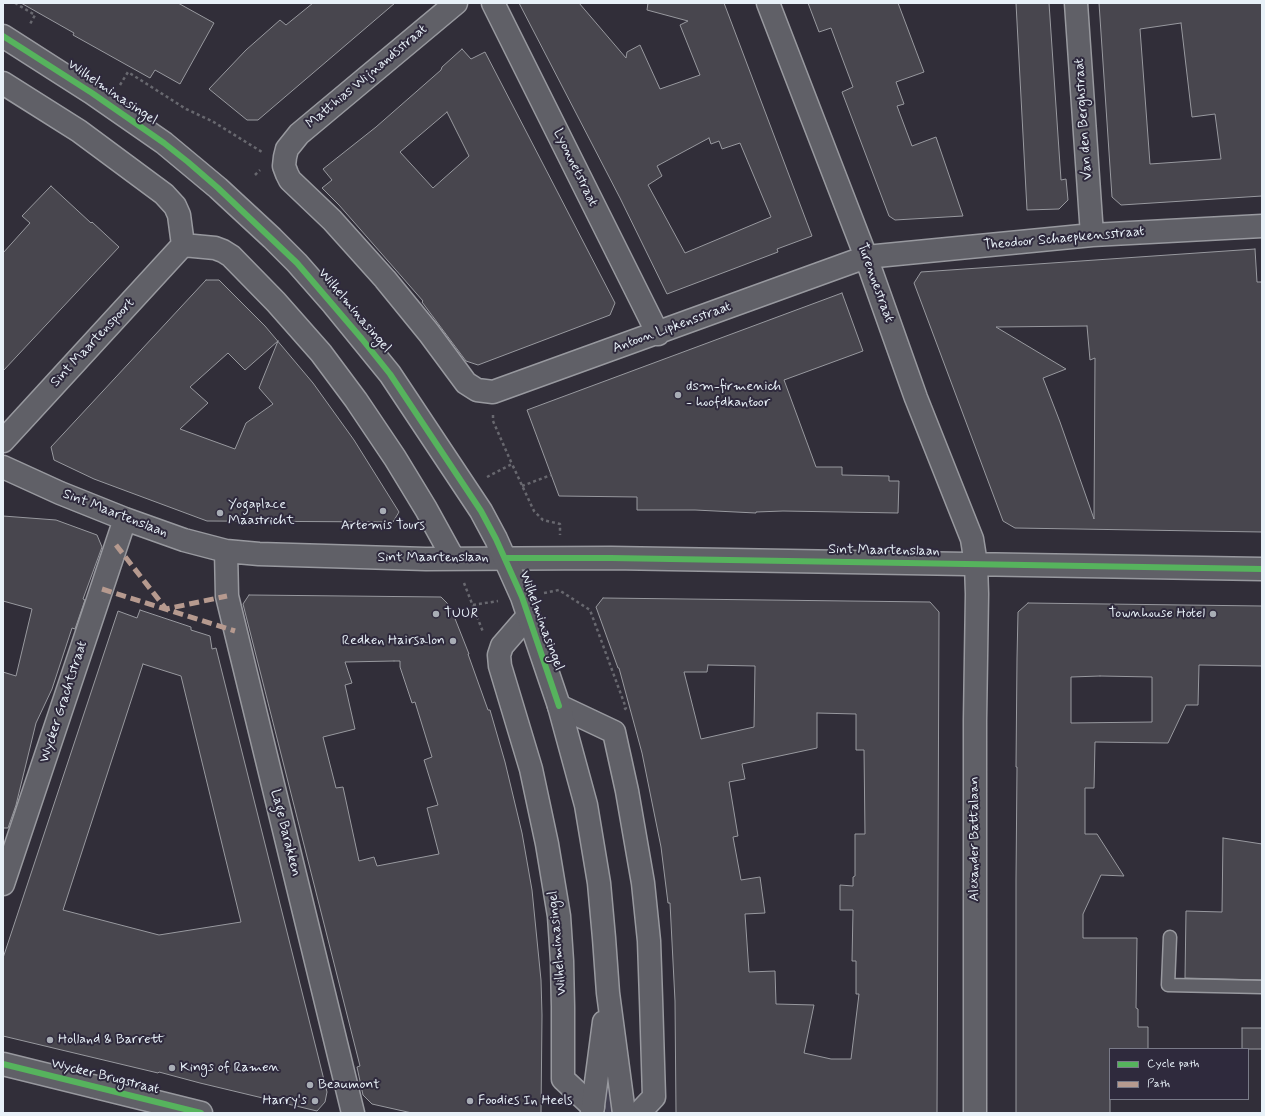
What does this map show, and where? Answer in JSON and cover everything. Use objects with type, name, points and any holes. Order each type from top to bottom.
[{"type":"street","name":"Matthias Wijnandsstraat","points":[[285,157],[287,148],[299,134],[456,3]]},
{"type":"street","name":"Lyonnetstraat","points":[[493,3],[658,334]]},
{"type":"street","name":"Turennestraat","points":[[768,3],[866,257],[916,398],[972,539],[976,564]]},
{"type":"street","name":"Van den Berghstraat","points":[[1076,3],[1092,235]]},
{"type":"street","name":"Wilhelminasingel","points":[[3,36],[92,93],[164,143],[218,188],[272,238],[297,263],[328,298],[390,374],[481,510],[505,558],[522,597],[559,706],[579,778],[591,834],[602,909],[608,993],[624,1113]]},
{"type":"street","points":[[3,83],[79,131],[164,194],[175,206],[179,215],[183,245],[215,248],[223,251],[231,256],[276,302],[321,353],[356,400],[426,508],[453,558]]},
{"type":"street","points":[[285,157],[284,166],[290,180],[332,220],[385,279],[429,333],[466,383],[485,391]]},
{"type":"street","name":"Theodoor Schaepkensstraat","points":[[866,257],[1092,235],[1262,226]]},
{"type":"street","name":"Sint Maartenspoort","points":[[3,441],[183,245]]},
{"type":"street","name":"Antoon Lipkensstraat","points":[[485,391],[658,334],[866,257]]},
{"type":"street","name":"Sint Maartenslaan","points":[[3,467],[60,494],[184,540],[226,551],[258,554],[453,558],[611,558],[1262,568]]},
{"type":"street","name":"Wycker Grachtstraat","points":[[3,884],[125,519]]},
{"type":"street","name":"Lage Barakken","points":[[226,551],[227,596],[353,1113]]},
{"type":"street","name":"Alexander Battalaan","points":[[975,1113],[976,564]]},
{"type":"street","name":"Wilhelminasingel","points":[[528,616],[502,646],[499,655],[500,666],[531,769],[547,844],[559,916],[562,961],[563,1079],[592,1110]]},
{"type":"street","points":[[559,706],[614,732],[627,791],[643,883],[652,999],[654,1097],[639,1113]]},
{"type":"street","name":"Wilhelminasingel","points":[[592,1110],[608,993]]},
{"type":"street","name":"Wycker Brugstraat","points":[[3,1064],[201,1113]]},
{"type":"lane","points":[[1170,937],[1168,985],[1262,987]]},
{"type":"path","points":[[15,3],[35,15]]},
{"type":"path","points":[[485,391],[493,420],[522,486],[550,475]]},
{"type":"path","points":[[467,488],[512,464]]},
{"type":"path","points":[[453,558],[485,636],[499,655]]},
{"type":"path","points":[[559,590],[590,610],[626,708],[614,732]]},
{"type":"shaded area","points":[[608,1070],[615,1113],[600,1113]]},
{"type":"building","points":[[21,3],[178,3],[214,23],[180,84],[155,70],[150,78],[73,35],[74,33]]},
{"type":"building","points":[[313,3],[395,3],[258,120],[247,120],[209,89],[246,50],[280,20],[286,25]]},
{"type":"building","points":[[519,3],[579,3],[626,58],[627,52],[640,45],[660,89],[700,75],[680,25],[688,21],[647,10],[648,3],[724,3],[812,236],[777,249],[778,252],[667,294],[620,198]],"holes":[[[709,138],[711,144],[719,141],[722,149],[740,143],[771,217],[685,253],[648,185],[662,176],[657,166]]]},
{"type":"building","points":[[808,3],[898,3],[924,72],[896,82],[904,104],[897,106],[912,146],[936,137],[963,216],[895,220],[889,216],[842,92],[853,87],[831,28],[819,32]]},
{"type":"building","points":[[1016,3],[1049,3],[1061,180],[1066,179],[1068,200],[1059,209],[1027,210]]},
{"type":"building","points":[[1099,3],[1262,3],[1262,196],[1121,205],[1112,197]],"holes":[[[1181,23],[1192,117],[1215,114],[1221,159],[1150,164],[1140,29]]]},
{"type":"building","points":[[462,49],[471,59],[485,52],[615,303],[610,315],[478,365],[466,361],[422,302],[423,301],[339,205],[322,188],[332,180],[323,169],[376,127],[441,70],[442,67]],"holes":[[[447,112],[469,156],[433,188],[400,152]]]},
{"type":"building","points":[[51,186],[119,247],[3,371],[3,253],[30,223],[22,216]]},
{"type":"building","points":[[1255,249],[1257,282],[1262,282],[1262,532],[1015,528],[1003,521],[914,283],[921,272]],"holes":[[[1087,326],[1090,360],[1095,358],[1094,519],[1043,378],[1066,369],[996,327]]]},
{"type":"building","points":[[206,280],[219,280],[265,326],[278,341],[313,383],[354,440],[399,512],[393,522],[207,521],[94,479],[54,460],[51,447]],"holes":[[[278,341],[259,388],[273,404],[246,423],[235,449],[180,429],[208,403],[190,387],[228,353],[245,370]]]},
{"type":"building","name":"dsm-firmenich - hoofdkantoor","points":[[842,293],[863,351],[784,380],[816,467],[842,467],[842,475],[889,476],[889,481],[899,481],[898,513],[783,511],[756,513],[695,510],[637,510],[637,497],[559,496],[527,410]]},
{"type":"building","points":[[3,516],[56,520],[97,535],[102,547],[83,599],[85,600],[75,629],[72,628],[52,689],[36,723],[16,805],[8,828],[3,828],[3,672],[16,676],[32,609],[3,601]]},
{"type":"building","points":[[249,595],[441,597],[450,606],[469,654],[488,710],[490,710],[505,762],[522,833],[532,890],[541,980],[541,1113],[412,1113],[372,1104],[363,1095],[357,1067],[360,1066],[243,604]],"holes":[[[400,661],[400,667],[412,703],[415,702],[432,757],[424,760],[438,805],[427,808],[439,854],[377,866],[374,857],[359,861],[343,787],[336,788],[323,737],[355,729],[345,685],[352,683],[345,662]]]},
{"type":"building","points":[[603,598],[930,602],[939,612],[937,1113],[676,1113],[675,1001],[670,903],[668,903],[661,847],[642,753],[619,668],[596,607]],"holes":[[[708,665],[755,666],[754,727],[701,739],[684,672],[707,672]],[[817,713],[856,714],[856,750],[864,750],[865,834],[855,834],[855,876],[853,877],[853,886],[840,885],[840,910],[853,910],[852,961],[856,961],[856,994],[859,994],[851,1059],[831,1059],[804,1053],[814,1005],[776,1004],[775,971],[749,972],[745,914],[765,913],[760,877],[741,880],[733,837],[738,836],[729,782],[745,779],[742,764],[817,748]]]},
{"type":"building","points":[[1028,603],[1262,606],[1262,666],[1199,665],[1198,705],[1186,705],[1168,743],[1095,742],[1094,788],[1085,788],[1085,834],[1097,834],[1124,876],[1101,875],[1083,914],[1083,938],[1137,938],[1136,1008],[1138,1009],[1138,1027],[1148,1027],[1148,1048],[1109,1048],[1110,1113],[1016,1113],[1018,612]],"holes":[[[1071,677],[1152,677],[1152,722],[1071,723]]]},
{"type":"building","points":[[140,610],[191,627],[191,630],[210,636],[212,649],[216,648],[327,1092],[325,1102],[317,1111],[159,1072],[3,1036],[3,958],[118,611],[137,618]],"holes":[[[143,664],[181,676],[241,922],[159,935],[63,910]]]},
{"type":"building","points":[[1223,838],[1262,844],[1262,980],[1185,978],[1186,911],[1222,912]]},
{"type":"building","points":[[1242,1028],[1262,1028],[1262,1049],[1242,1048]]},
{"type":"marked path","points":[[116,545],[166,609],[227,596]]},
{"type":"marked path","points":[[102,589],[235,631]]},
{"type":"cycle path","points":[[3,36],[92,93],[164,143],[188,162],[218,188],[297,263],[362,339],[390,374],[481,511],[496,539],[522,597],[559,706]]},
{"type":"cycle path","points":[[505,558],[611,558],[1262,569]]},
{"type":"cycle path","points":[[3,1064],[201,1113]]},
{"type":"place","name":"dsm-firmenich - hoofdkantoor","points":[[678,395]]},
{"type":"place","name":"Artemis Tours","points":[[383,511]]},
{"type":"place","name":"Yogaplace Maastricht","points":[[220,513]]},
{"type":"place","name":"TUUR","points":[[436,614]]},
{"type":"place","name":"Townhouse Hotel","points":[[1213,614]]},
{"type":"place","name":"Redken Hairsalon","points":[[453,641]]},
{"type":"place","name":"Holland & Barrett","points":[[50,1040]]},
{"type":"place","name":"Kings of Ramen","points":[[172,1068]]},
{"type":"place","name":"Beaumont","points":[[310,1085]]},
{"type":"place","name":"Harry's","points":[[315,1101]]},
{"type":"place","name":"Foodies In Heels","points":[[470,1101]]}]
